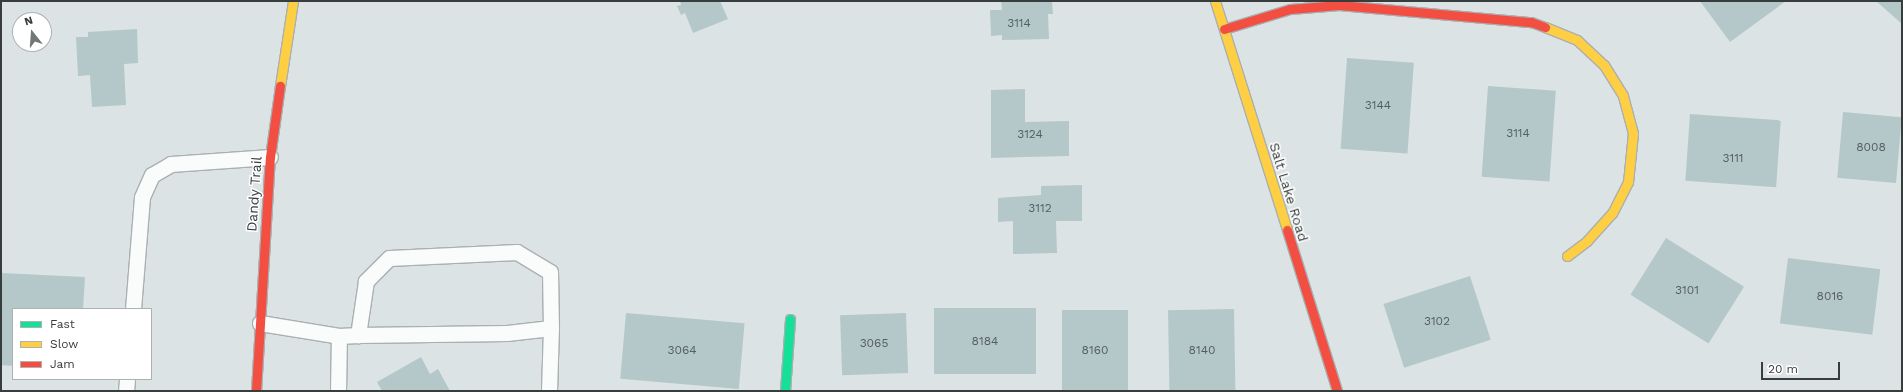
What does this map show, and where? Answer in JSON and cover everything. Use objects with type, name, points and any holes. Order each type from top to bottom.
[{"type":"street","name":"Dandy Trail","points":[[256,391],[270,157],[293,1]]},
{"type":"street","name":"Salt Lake Road","points":[[1215,1],[1337,391]]},
{"type":"street","points":[[1224,29],[1290,9],[1339,5],[1531,22],[1577,40],[1604,65],[1623,96],[1633,133],[1633,158],[1626,188],[1612,213],[1587,241],[1567,256]]},
{"type":"street","points":[[785,391],[790,319]]},
{"type":"lane","points":[[133,308],[142,196],[152,175],[171,164],[270,157]]},
{"type":"lane","points":[[358,335],[366,281],[389,258],[518,252],[550,272],[551,328],[549,391]]},
{"type":"lane","points":[[260,323],[339,336],[551,328]]},
{"type":"lane","points":[[338,391],[339,336]]},
{"type":"lane","points":[[126,391],[127,380]]},
{"type":"building","points":[[680,1],[720,1],[728,19],[693,33],[685,13],[681,15],[677,6],[681,5]]},
{"type":"building","points":[[1001,1],[1052,1],[1053,14],[1048,14],[1049,39],[1002,40],[1002,35],[991,36],[990,10],[1002,10]]},
{"type":"building","points":[[1700,1],[1786,1],[1730,42]]},
{"type":"building","points":[[1876,1],[1902,1],[1902,24]]},
{"type":"building","points":[[137,29],[138,63],[124,64],[126,105],[92,107],[90,75],[78,76],[76,37],[88,37],[88,32]]},
{"type":"building","points":[[1347,58],[1414,63],[1407,153],[1341,149]]},
{"type":"building","points":[[1488,86],[1556,91],[1549,182],[1482,177]]},
{"type":"building","points":[[1025,89],[1025,122],[1069,121],[1069,156],[991,158],[991,90]]},
{"type":"building","points":[[1843,112],[1902,117],[1896,183],[1837,178]]},
{"type":"building","points":[[1690,114],[1781,120],[1776,187],[1685,181]]},
{"type":"building","points":[[1082,185],[1082,221],[1056,221],[1057,253],[1013,254],[1013,221],[998,222],[998,198],[1041,195],[1041,186]]},
{"type":"building","points":[[1666,238],[1744,287],[1709,344],[1630,295]]},
{"type":"building","points":[[1788,258],[1880,269],[1872,335],[1780,324]]},
{"type":"building","points":[[1,273],[85,277],[83,308],[12,308],[12,366],[1,365]]},
{"type":"building","points":[[1470,276],[1491,340],[1404,368],[1383,304]]},
{"type":"building","points":[[934,308],[1036,308],[1036,374],[934,374]]},
{"type":"building","points":[[1234,309],[1235,391],[1169,391],[1168,310]]},
{"type":"building","points":[[1062,310],[1128,310],[1128,391],[1062,391]]},
{"type":"building","points":[[626,313],[745,323],[739,389],[620,379]]},
{"type":"building","points":[[906,313],[908,373],[842,375],[840,315]]},
{"type":"building","points":[[421,357],[430,374],[438,369],[450,391],[382,391],[377,382]]},
{"type":"traffic: fast","points":[[785,391],[790,319]]},
{"type":"traffic: slow","points":[[280,86],[293,1]]},
{"type":"traffic: slow","points":[[1215,1],[1287,230]]},
{"type":"traffic: slow","points":[[1545,27],[1577,40],[1604,65],[1623,96],[1633,133],[1628,182],[1612,213],[1587,241],[1567,256]]},
{"type":"traffic: jam","points":[[1224,29],[1290,9],[1339,5],[1531,22],[1545,27]]},
{"type":"traffic: jam","points":[[256,391],[270,157],[280,86]]},
{"type":"traffic: jam","points":[[1287,230],[1337,391]]}]
